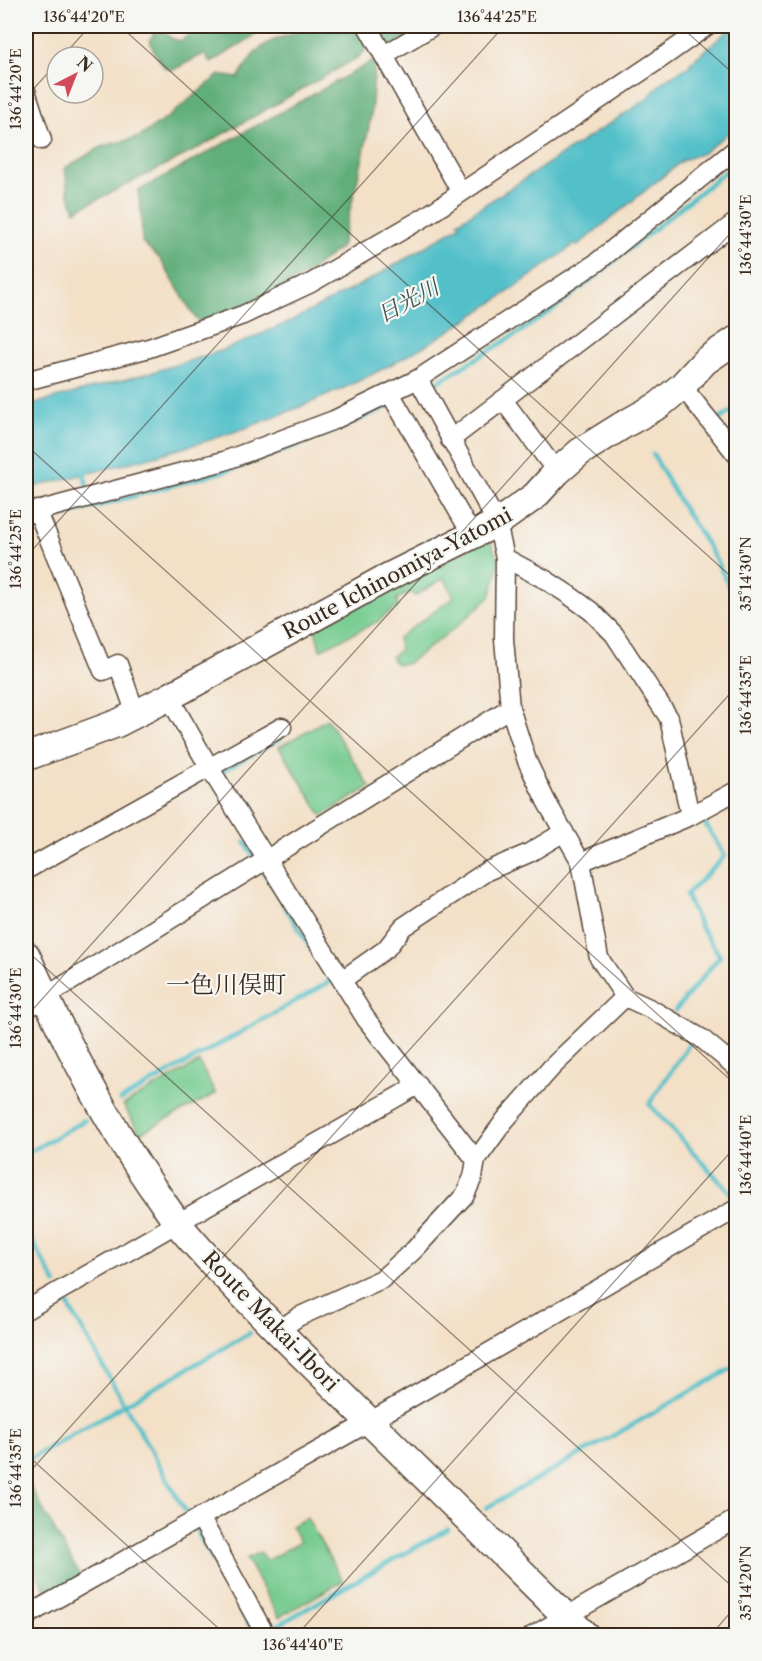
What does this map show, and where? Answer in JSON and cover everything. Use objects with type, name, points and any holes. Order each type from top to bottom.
[{"type":"main road","name":"Route Ichinomiya-Yatomi","points":[[26,757],[118,723],[384,579],[497,523],[535,496],[580,452],[659,405],[682,386],[705,361],[736,340]]},
{"type":"main road","name":"Route Makai-Ibori","points":[[26,955],[35,1004],[135,1162],[178,1224],[228,1280],[586,1635]]},
{"type":"street","points":[[367,26],[461,192]]},
{"type":"street","points":[[384,55],[433,26]]},
{"type":"street","points":[[26,381],[148,348],[243,315],[311,284],[425,217],[706,26]]},
{"type":"street","points":[[26,91],[36,139]]},
{"type":"street","points":[[136,714],[118,664],[103,671],[31,512],[224,461],[334,420],[418,379],[596,263],[736,149]]},
{"type":"street","points":[[450,440],[736,222]]},
{"type":"street","points":[[418,379],[497,523],[505,558],[504,639],[510,708],[527,761],[546,801],[581,862],[599,958],[625,997],[691,1032],[736,1067]]},
{"type":"street","points":[[682,386],[736,454]]},
{"type":"street","points":[[390,393],[472,536]]},
{"type":"street","points":[[503,400],[557,472]]},
{"type":"street","points":[[505,558],[569,595],[591,611],[614,634],[669,718],[690,816]]},
{"type":"street","points":[[169,697],[209,767],[366,1019],[476,1160]]},
{"type":"street","points":[[35,1004],[510,708]]},
{"type":"street","points":[[26,870],[282,727]]},
{"type":"street","points":[[581,862],[690,816],[736,791]]},
{"type":"street","points":[[342,980],[386,949],[403,927],[487,871],[529,853],[564,832]]},
{"type":"street","points":[[278,1330],[298,1317],[382,1279],[414,1250],[465,1195],[476,1160],[505,1120],[552,1067],[625,997]]},
{"type":"street","points":[[26,1310],[418,1085]]},
{"type":"street","points":[[26,1616],[735,1213]]},
{"type":"street","points":[[200,1517],[266,1635]]},
{"type":"street","points":[[532,1635],[736,1519]]},
{"type":"green space","points":[[269,26],[213,62],[204,54],[173,70],[165,68],[154,52],[150,40],[154,33],[164,32],[173,39],[181,41],[197,27]]},
{"type":"green space","points":[[310,26],[359,26],[364,32],[368,48],[357,58],[193,151],[75,211],[68,192],[65,168],[103,146],[139,137],[168,117],[219,75],[238,78],[251,57],[264,45]]},
{"type":"green space","points":[[372,26],[426,26],[385,50]]},
{"type":"green space","points":[[375,60],[371,116],[341,247],[306,274],[242,310],[204,324],[196,319],[160,259],[142,242],[138,191]]},
{"type":"green space","points":[[489,538],[499,561],[490,597],[455,628],[407,664],[396,664],[391,657],[400,650],[398,638],[454,597],[444,578],[415,596],[411,592],[397,599],[398,607],[379,621],[320,650],[315,629]]},
{"type":"green space","points":[[327,719],[370,787],[322,816],[279,747]]},
{"type":"green space","points":[[199,1062],[216,1094],[140,1133],[123,1105]]},
{"type":"green space","points":[[26,1479],[81,1577],[48,1595],[26,1554]]},
{"type":"green space","points":[[307,1518],[343,1581],[279,1617],[246,1559],[260,1552],[266,1561],[300,1542],[291,1526]]},
{"type":"water","name":"日光川","points":[[736,26],[736,127],[703,153],[683,160],[577,246],[575,244],[456,327],[361,380],[273,418],[198,444],[26,489],[26,406],[224,350],[287,323],[375,277],[460,226],[458,222],[646,100],[664,80],[691,65],[690,63]]},
{"type":"waterway","points":[[432,388],[431,386],[557,307],[736,163]]},
{"type":"waterway","points":[[50,519],[236,468],[325,435],[391,405]]},
{"type":"waterway","points":[[720,419],[736,408]]},
{"type":"waterway","points":[[653,454],[727,582],[736,609]]},
{"type":"waterway","points":[[83,469],[87,487]]},
{"type":"waterway","points":[[26,526],[36,523]]},
{"type":"waterway","points":[[222,771],[281,738]]},
{"type":"waterway","points":[[675,1011],[720,956],[701,928],[686,895],[725,856],[703,820],[728,805]]},
{"type":"waterway","points":[[245,842],[255,858]]},
{"type":"waterway","points":[[121,1100],[331,981],[263,871]]},
{"type":"waterway","points":[[690,1043],[649,1104],[736,1199]]},
{"type":"waterway","points":[[26,1154],[85,1120]]},
{"type":"waterway","points":[[26,1230],[56,1284]]},
{"type":"waterway","points":[[63,1296],[187,1514]]},
{"type":"waterway","points":[[26,1461],[250,1333]]},
{"type":"waterway","points":[[486,1508],[736,1366]]},
{"type":"waterway","points":[[194,1526],[255,1636]]},
{"type":"waterway","points":[[271,1629],[448,1529]]},
{"type":"district","name":"一色川俣町","points":[[226,984]]}]
